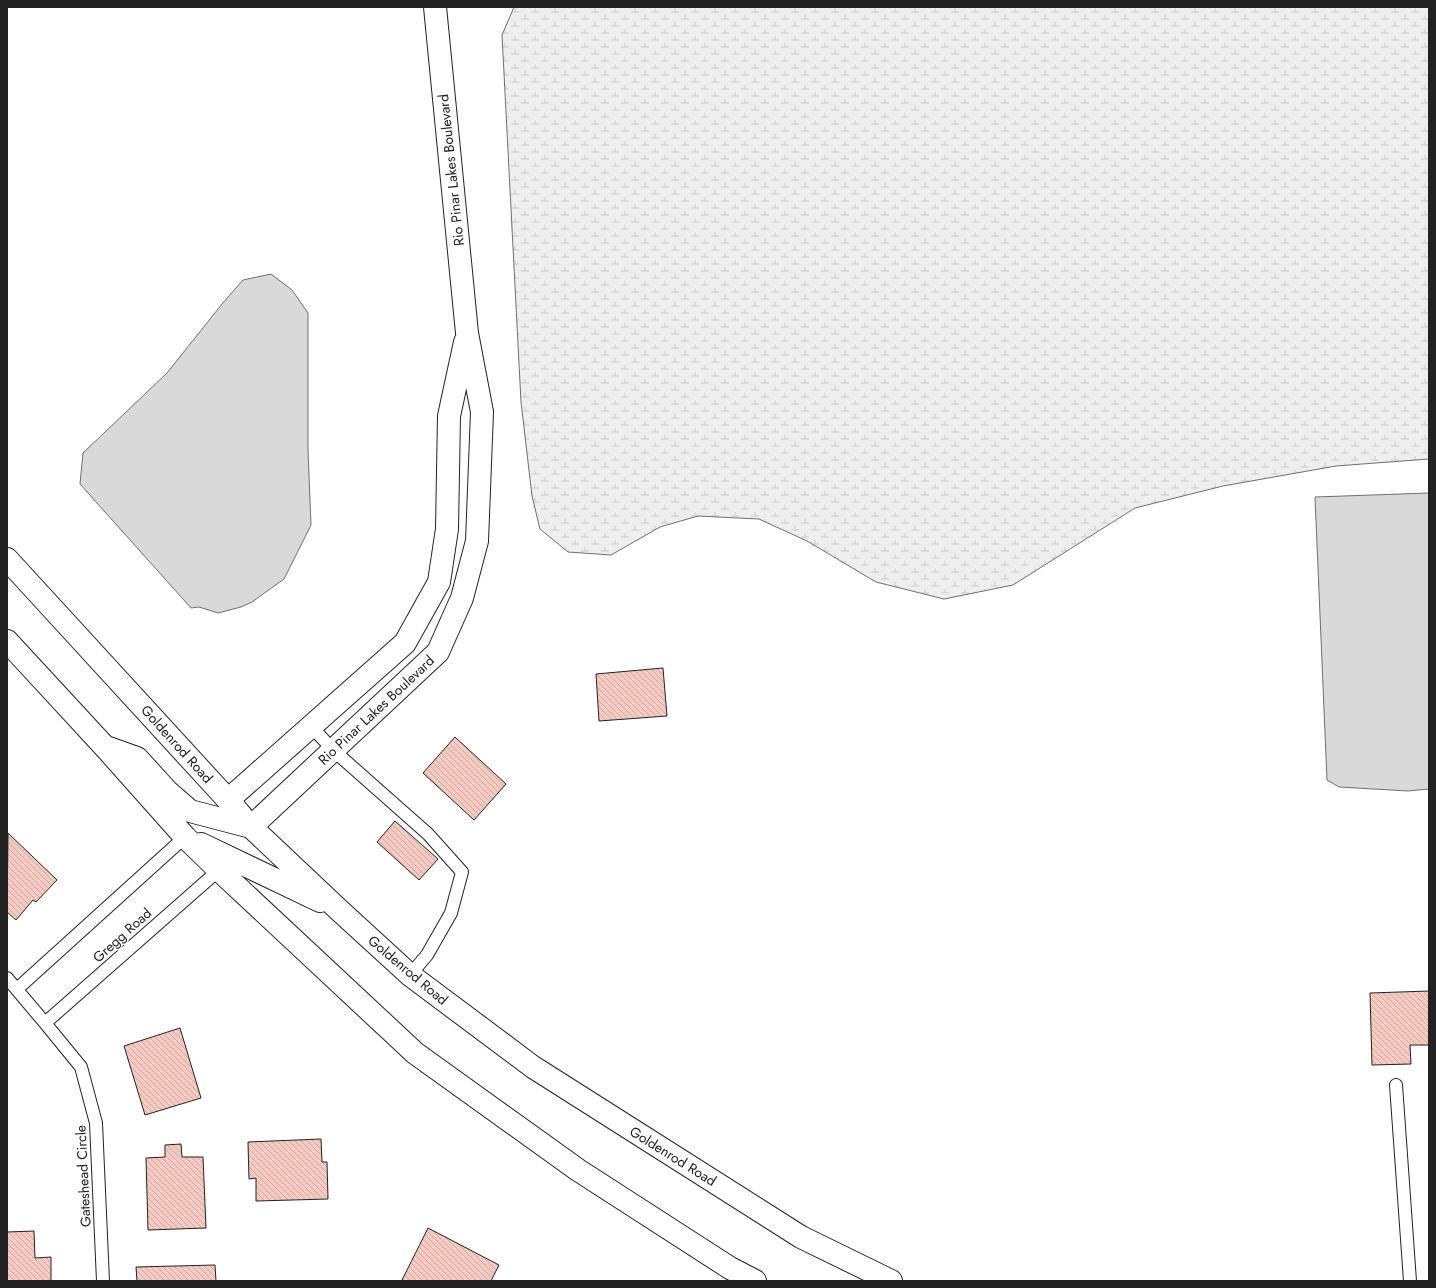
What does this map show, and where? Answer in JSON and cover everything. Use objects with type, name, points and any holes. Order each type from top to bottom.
[{"type":"main road","name":"Rio Pinar Lakes Boulevard","points":[[251,827],[438,652],[462,598],[477,541],[482,412],[467,333],[435,7]]},
{"type":"main road","name":"Rio Pinar Lakes Boulevard","points":[[228,800],[405,643],[439,582],[447,529],[449,416],[467,333]]},
{"type":"main road","name":"Goldenrod Road","points":[[7,559],[251,827],[410,975],[533,1067],[590,1104],[801,1237],[891,1281]]},
{"type":"main road","points":[[7,641],[185,836],[219,870],[415,1052],[578,1170],[730,1268],[755,1281]]},
{"type":"main road","points":[[104,746],[137,758],[167,791],[190,811],[251,827]]},
{"type":"main road","points":[[185,836],[339,910]]},
{"type":"lane","points":[[311,726],[333,750],[428,834],[462,872],[451,913],[427,955],[410,975]]},
{"type":"lane","points":[[17,989],[185,836]]},
{"type":"lane","name":"Gregg Road","points":[[45,1023],[219,870]]},
{"type":"lane","name":"Gateshead Circle","points":[[7,978],[81,1067],[96,1123],[104,1281]]},
{"type":"lane","points":[[1396,1085],[1410,1281]]},
{"type":"green space","points":[[514,7],[1429,7],[1429,459],[1336,466],[1223,486],[1135,508],[1013,585],[944,599],[876,582],[807,541],[759,519],[698,516],[660,527],[611,555],[568,552],[540,529],[532,496],[521,402],[502,35]]},
{"type":"shaded area","points":[[271,274],[292,290],[308,313],[308,451],[311,525],[284,579],[252,602],[241,607],[218,613],[199,607],[191,608],[80,484],[83,453],[167,373],[243,280]]},
{"type":"shaded area","points":[[1429,493],[1429,789],[1408,791],[1339,787],[1327,780],[1315,497]]},
{"type":"building","points":[[663,668],[667,716],[599,721],[596,674]]},
{"type":"building","points":[[455,737],[506,784],[474,820],[423,773]]},
{"type":"building","points":[[395,821],[438,859],[419,880],[377,842]]},
{"type":"building","points":[[8,833],[57,880],[36,902],[33,900],[16,920],[7,912]]},
{"type":"building","points":[[1429,991],[1429,1045],[1410,1045],[1411,1064],[1372,1065],[1370,993]]},
{"type":"building","points":[[180,1028],[201,1098],[145,1115],[124,1046]]},
{"type":"building","points":[[321,1139],[322,1162],[327,1162],[328,1199],[256,1201],[256,1178],[249,1179],[248,1142]]},
{"type":"building","points":[[181,1144],[182,1157],[203,1157],[206,1228],[148,1230],[146,1158],[165,1157],[165,1145]]},
{"type":"building","points":[[428,1228],[499,1265],[491,1281],[402,1280]]},
{"type":"building","points":[[34,1231],[35,1258],[51,1257],[51,1281],[7,1281],[7,1232]]},
{"type":"building","points":[[215,1265],[216,1281],[137,1281],[136,1267]]}]
